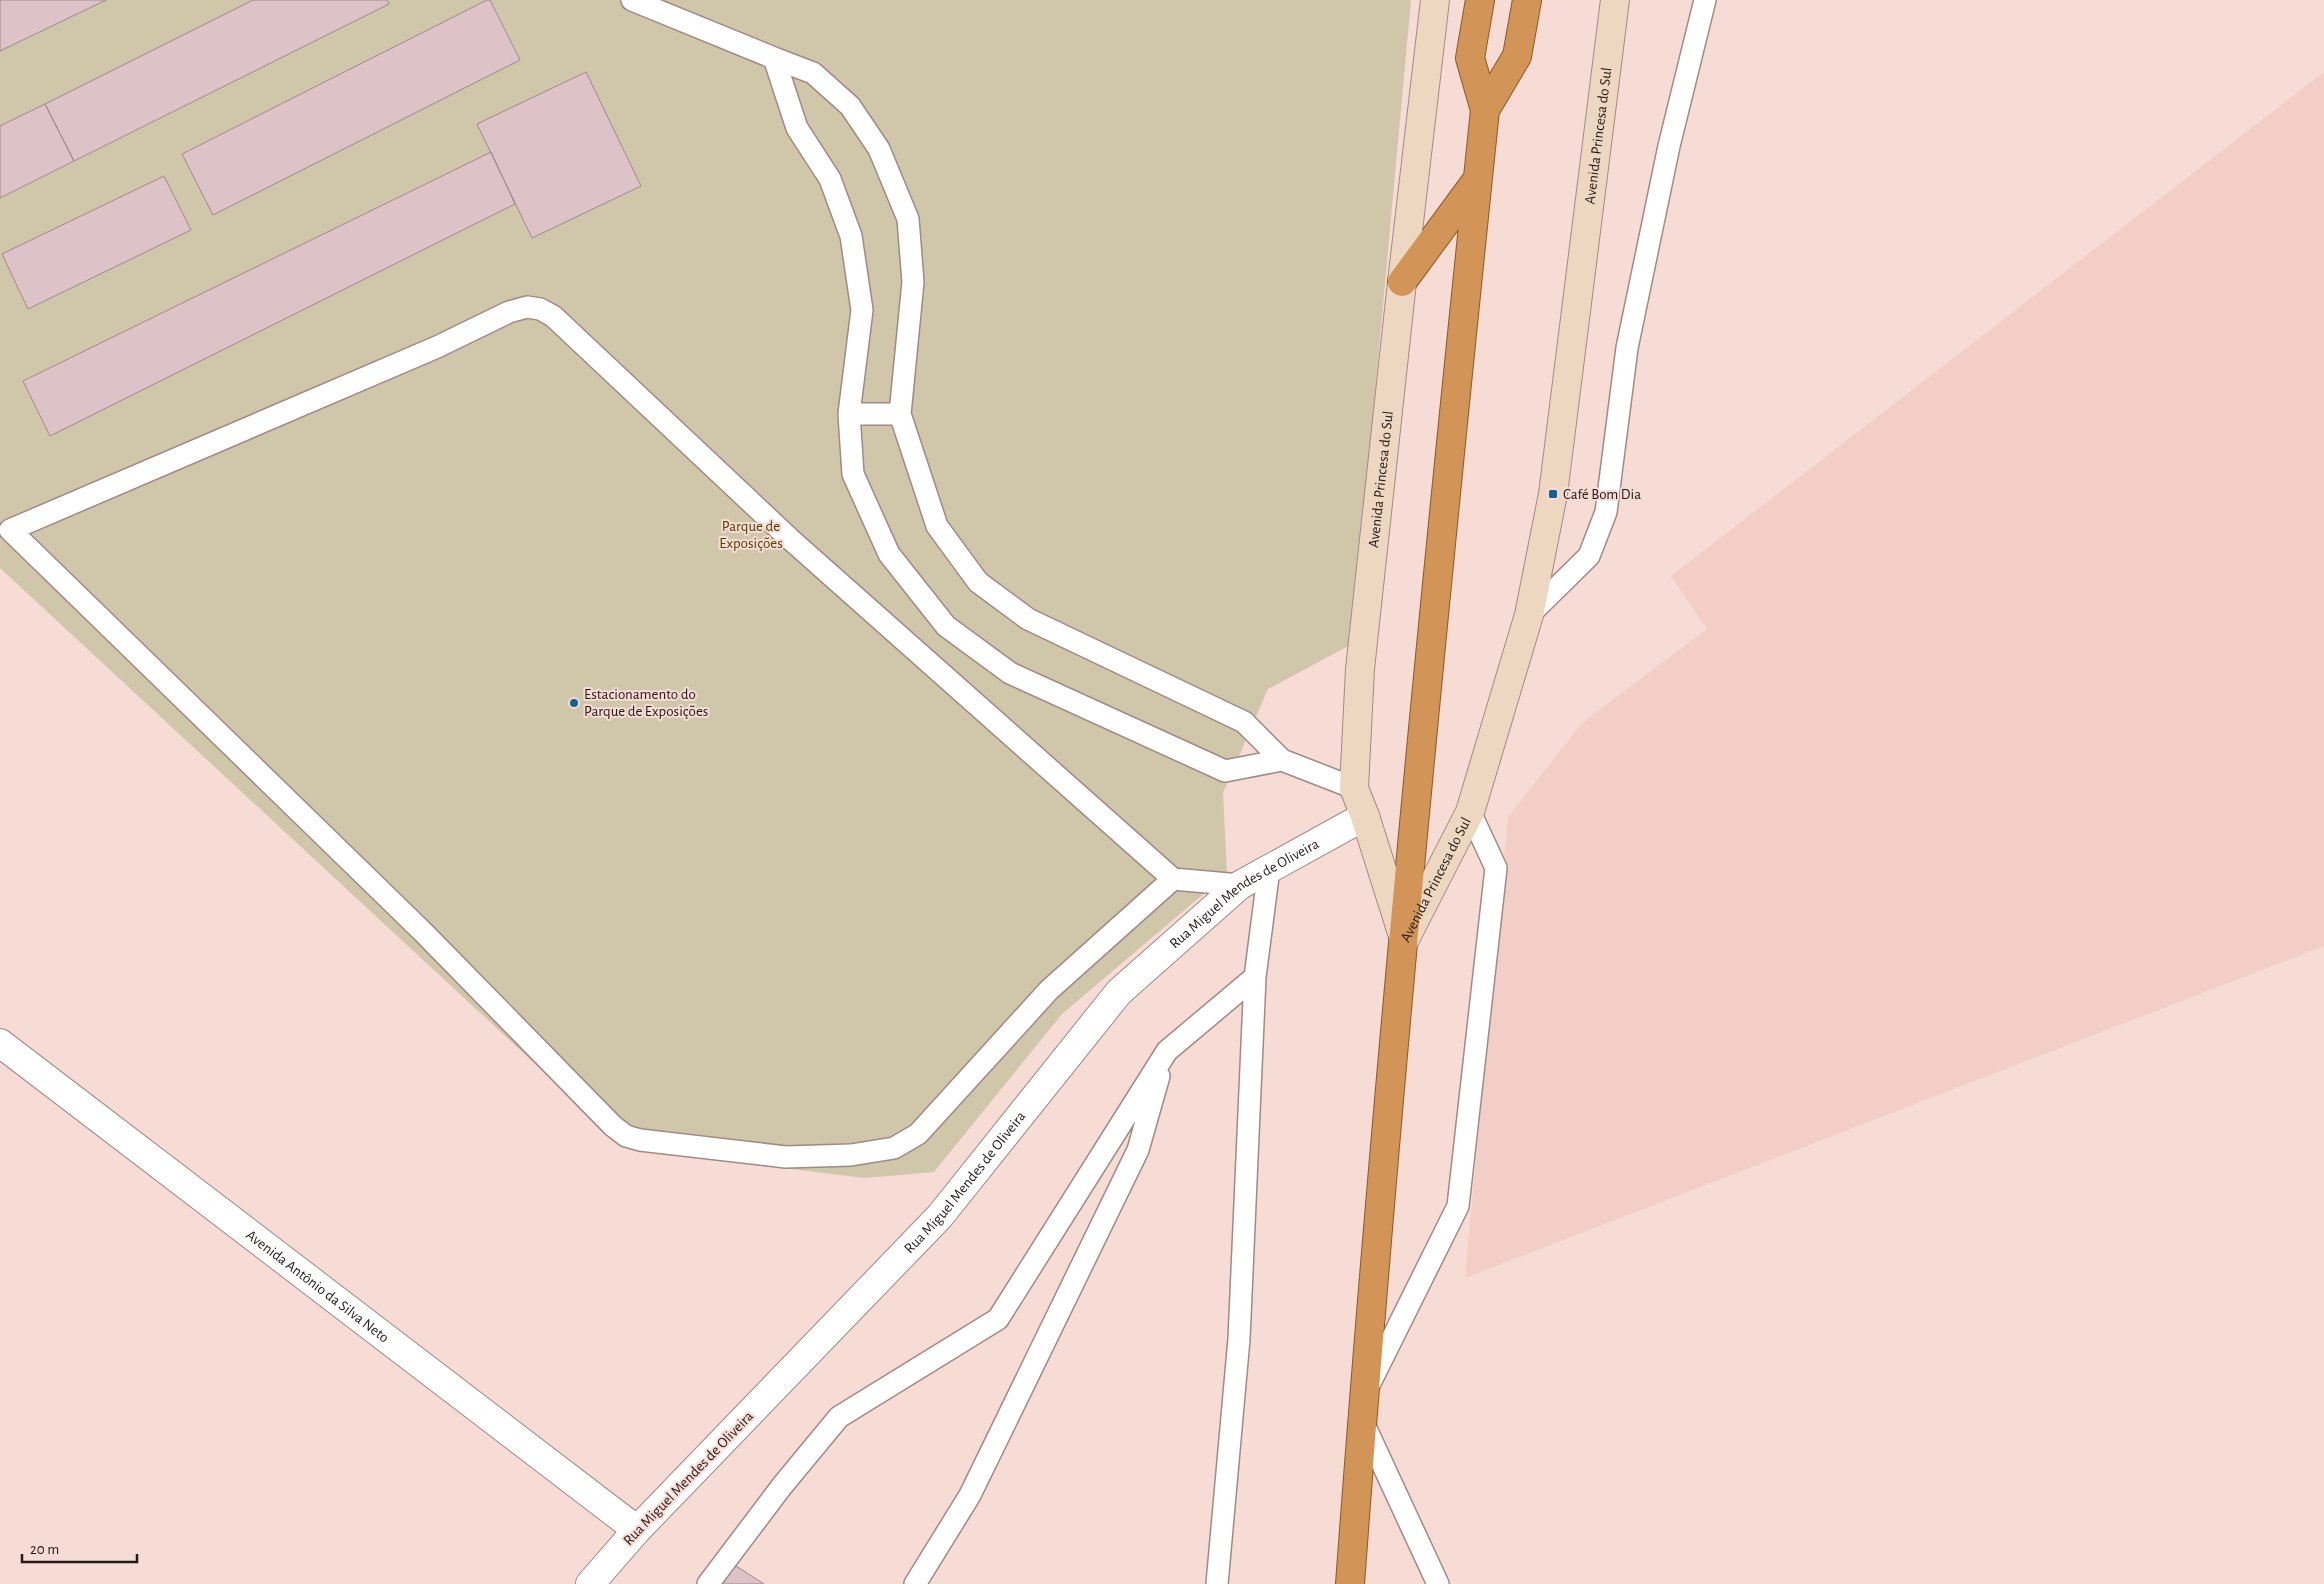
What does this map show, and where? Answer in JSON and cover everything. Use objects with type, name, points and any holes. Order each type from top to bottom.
[{"type":"highway","points":[[1350,1584],[1363,1408],[1404,941],[1445,497],[1485,110],[1470,58],[1480,0]]},
{"type":"highway","points":[[1485,110],[1517,56],[1526,0]]},
{"type":"highway","points":[[1402,282],[1478,178]]},
{"type":"main road","name":"Avenida Princesa do Sul","points":[[1404,941],[1365,816],[1354,788],[1360,669],[1435,0]]},
{"type":"main road","name":"Avenida Princesa do Sul","points":[[1404,941],[1470,812],[1530,615],[1553,494],[1615,0]]},
{"type":"street","name":"Rua Miguel Mendes de Oliveira","points":[[590,1584],[637,1530],[940,1216],[1119,992],[1240,885],[1365,816]]},
{"type":"street","name":"Avenida Antônio da Silva Neto","points":[[0,1042],[637,1530]]},
{"type":"lane","points":[[632,0],[812,73],[850,106],[879,149],[908,219],[913,282],[900,414],[937,526],[978,582],[1028,619],[1244,722],[1282,760],[1354,788]]},
{"type":"lane","points":[[1530,615],[1589,556],[1606,512],[1627,348],[1669,146],[1705,0]]},
{"type":"lane","points":[[774,58],[797,128],[830,179],[852,236],[862,310],[849,414],[853,474],[889,554],[946,626],[1010,673],[1225,771],[1282,760]]},
{"type":"lane","points":[[1174,879],[1049,990],[918,1134],[894,1148],[851,1155],[786,1157],[640,1140],[626,1136],[613,1126],[422,932],[5,526],[437,347],[509,312],[527,307],[540,309],[554,316],[790,539],[1174,879],[1240,885]]},
{"type":"lane","points":[[849,414],[900,414]]},
{"type":"lane","points":[[1438,1584],[1363,1408],[1458,1206],[1496,868],[1470,812]]},
{"type":"lane","points":[[1217,1584],[1239,1339],[1255,977],[1269,869]]},
{"type":"lane","points":[[708,1584],[782,1486],[839,1417],[998,1319],[1166,1051],[1255,977]]},
{"type":"lane","points":[[916,1584],[970,1496],[1138,1150],[1166,1051]]},
{"type":"shaded area","points":[[2324,72],[2324,946],[1465,1278],[1508,817],[1582,723],[1707,629],[1671,576]]},
{"type":"green space","name":"Parque de Exposições","points":[[0,0],[1411,0],[1352,644],[1268,689],[1223,793],[1227,874],[1062,1014],[934,1172],[865,1178],[627,1149],[0,568]]},
{"type":"building","points":[[0,0],[106,0],[0,51]]},
{"type":"building","points":[[253,0],[387,0],[389,4],[74,161],[45,104]]},
{"type":"building","points":[[490,0],[520,60],[213,215],[182,154]]},
{"type":"building","points":[[586,72],[641,186],[532,238],[477,124]]},
{"type":"building","points":[[45,104],[74,161],[0,198],[0,126]]},
{"type":"building","points":[[491,152],[515,204],[50,436],[23,381]]},
{"type":"building","points":[[164,176],[191,230],[28,309],[2,254]]},
{"type":"building","points":[[733,1564],[764,1584],[720,1584]]},
{"type":"place","name":"Café Bom Dia","points":[[1553,494]]},
{"type":"place","name":"Estacionamento do Parque de Exposições","points":[[574,703]]}]
